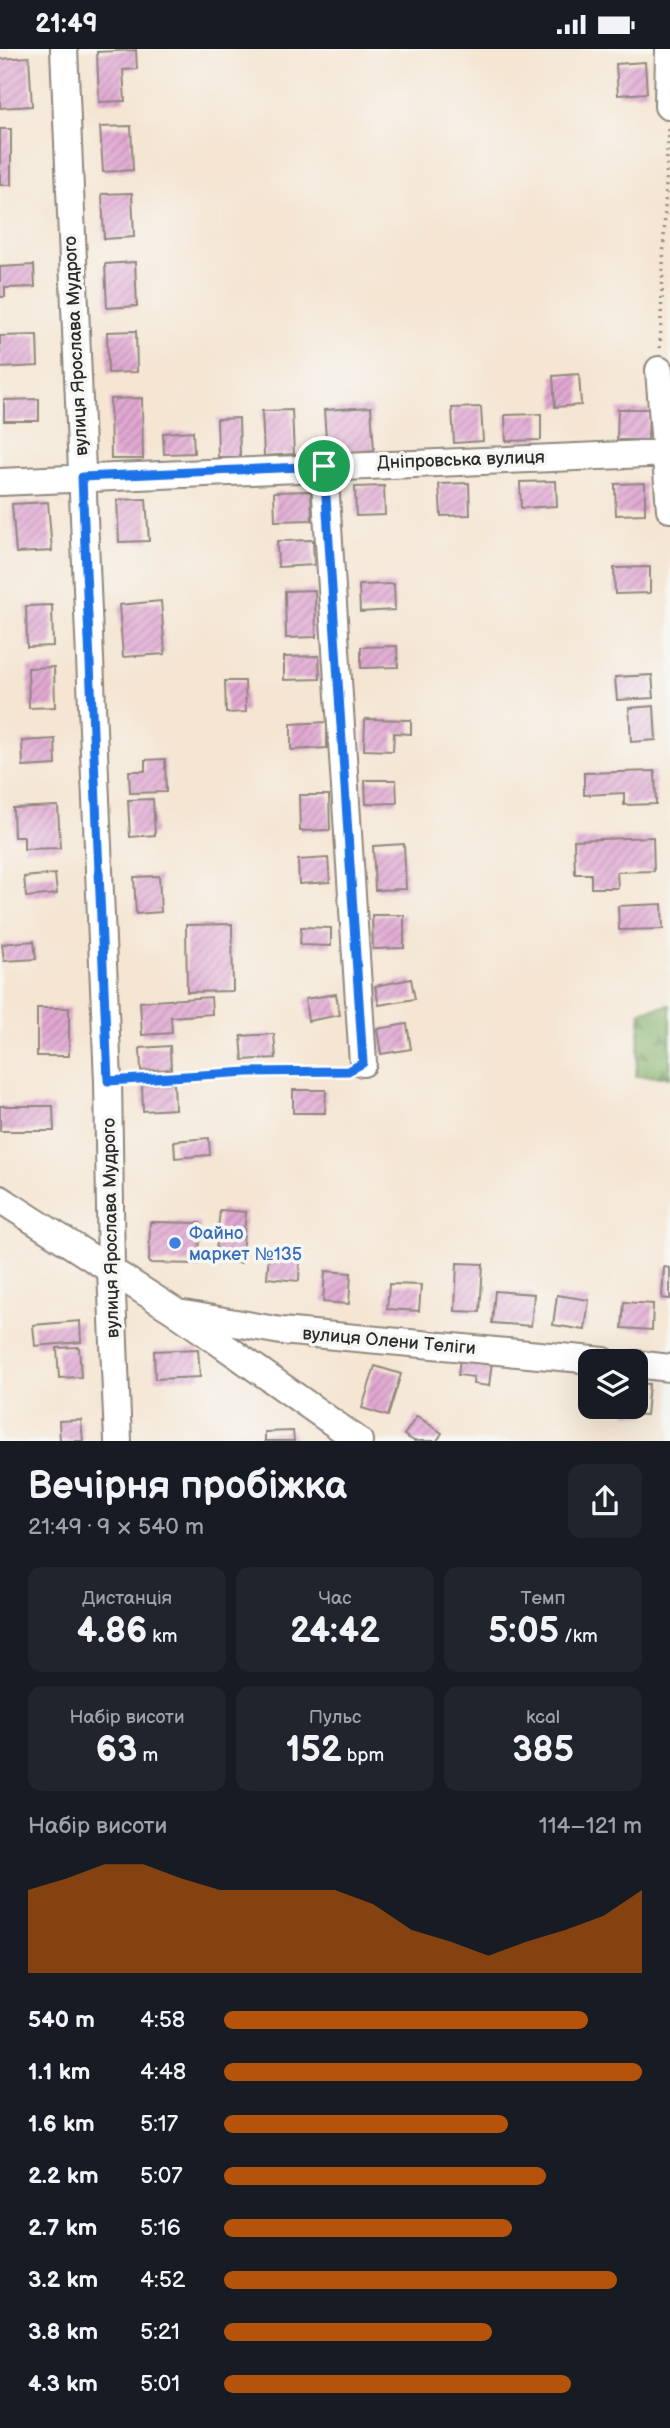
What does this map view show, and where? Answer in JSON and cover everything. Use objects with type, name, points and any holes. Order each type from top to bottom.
[{"type":"street","name":"вулиця Ярослава Мудрого","points":[[64,49],[108,1081],[111,1270],[118,1441]]},
{"type":"street","points":[[668,106],[669,49]]},
{"type":"street","points":[[659,370],[670,509]]},
{"type":"street","name":"Дніпровська вулиця","points":[[0,482],[667,453]]},
{"type":"street","points":[[324,466],[363,1063]]},
{"type":"street","points":[[0,1199],[176,1313],[359,1441]]},
{"type":"street","name":"вулиця Олени Теліги","points":[[176,1313],[281,1331],[578,1359]]},
{"type":"street","points":[[648,1365],[670,1368]]},
{"type":"path","points":[[659,370],[668,106]]},
{"type":"path","points":[[108,1081],[248,1072],[348,1071],[363,1063]]},
{"type":"green space","points":[[670,1005],[670,1077],[636,1076],[641,1011]]},
{"type":"building","points":[[136,50],[137,69],[123,70],[125,101],[99,102],[97,52]]},
{"type":"building","points":[[29,57],[32,106],[0,108],[0,59]]},
{"type":"building","points":[[645,62],[647,93],[618,95],[616,64]]},
{"type":"building","points":[[131,126],[133,170],[103,172],[100,127]]},
{"type":"building","points":[[0,129],[11,129],[11,185],[0,185]]},
{"type":"building","points":[[132,193],[134,237],[104,239],[102,194]]},
{"type":"building","points":[[135,262],[137,306],[107,308],[105,264]]},
{"type":"building","points":[[34,265],[35,287],[5,288],[5,297],[0,297],[0,267]]},
{"type":"building","points":[[136,331],[137,372],[108,373],[107,332]]},
{"type":"building","points":[[37,335],[38,366],[0,368],[0,336]]},
{"type":"building","points":[[579,374],[581,405],[555,407],[553,376]]},
{"type":"building","points":[[142,398],[143,459],[111,459],[110,399]]},
{"type":"building","points":[[39,399],[39,421],[4,421],[4,400]]},
{"type":"building","points":[[371,407],[374,450],[327,454],[324,410]]},
{"type":"building","points":[[481,407],[483,441],[454,443],[452,408]]},
{"type":"building","points":[[618,409],[649,409],[648,440],[617,440]]},
{"type":"building","points":[[292,410],[294,454],[264,456],[262,411]]},
{"type":"building","points":[[541,414],[541,440],[506,441],[505,415]]},
{"type":"building","points":[[239,418],[240,457],[218,457],[217,419]]},
{"type":"building","points":[[193,431],[194,453],[164,454],[163,433]]},
{"type":"building","points":[[556,481],[557,506],[521,508],[520,482]]},
{"type":"building","points":[[469,483],[470,515],[441,516],[439,484]]},
{"type":"building","points":[[645,483],[645,514],[616,515],[615,484]]},
{"type":"building","points":[[384,486],[385,515],[356,516],[355,487]]},
{"type":"building","points":[[311,491],[312,520],[275,521],[274,492]]},
{"type":"building","points":[[146,499],[149,541],[119,542],[117,500]]},
{"type":"building","points":[[48,502],[52,551],[16,553],[12,504]]},
{"type":"building","points":[[313,540],[314,565],[278,567],[277,541]]},
{"type":"building","points":[[650,567],[650,593],[615,594],[614,568]]},
{"type":"building","points":[[394,584],[395,610],[360,612],[359,585]]},
{"type":"building","points":[[315,590],[316,637],[286,638],[285,591]]},
{"type":"building","points":[[161,601],[165,654],[123,657],[119,605]]},
{"type":"building","points":[[52,605],[53,646],[27,647],[26,606]]},
{"type":"building","points":[[397,646],[398,667],[361,668],[361,647]]},
{"type":"building","points":[[319,656],[320,679],[284,680],[284,657]]},
{"type":"building","points":[[54,667],[55,707],[29,708],[28,668]]},
{"type":"building","points":[[652,675],[654,698],[617,700],[615,677]]},
{"type":"building","points":[[225,681],[245,681],[246,712],[226,713]]},
{"type":"building","points":[[654,706],[656,740],[631,742],[629,708]]},
{"type":"building","points":[[365,719],[411,720],[411,734],[394,733],[393,751],[364,750]]},
{"type":"building","points":[[327,722],[327,748],[291,750],[291,724]]},
{"type":"building","points":[[55,739],[56,765],[23,767],[22,741]]},
{"type":"building","points":[[165,759],[166,792],[130,793],[129,771],[145,771],[145,760]]},
{"type":"building","points":[[655,771],[656,804],[624,805],[624,793],[584,795],[584,773]]},
{"type":"building","points":[[365,780],[396,780],[397,803],[366,804]]},
{"type":"building","points":[[299,795],[329,795],[330,830],[300,831]]},
{"type":"building","points":[[153,799],[155,835],[130,837],[128,800]]},
{"type":"building","points":[[58,806],[60,848],[24,849],[24,837],[14,837],[13,808]]},
{"type":"building","points":[[653,837],[654,871],[617,872],[618,888],[591,888],[591,874],[575,874],[574,840]]},
{"type":"building","points":[[404,844],[406,889],[375,890],[373,846]]},
{"type":"building","points":[[328,858],[330,882],[299,884],[298,860]]},
{"type":"building","points":[[55,874],[57,894],[26,897],[24,877]]},
{"type":"building","points":[[159,876],[161,912],[136,914],[134,877]]},
{"type":"building","points":[[662,904],[663,929],[619,930],[618,906]]},
{"type":"building","points":[[372,915],[404,915],[404,948],[373,949]]},
{"type":"building","points":[[232,924],[233,991],[187,992],[186,925]]},
{"type":"building","points":[[301,927],[331,928],[331,946],[300,945]]},
{"type":"building","points":[[34,941],[36,959],[4,961],[2,944]]},
{"type":"building","points":[[411,979],[415,999],[379,1005],[375,986]]},
{"type":"building","points":[[336,994],[340,1015],[308,1021],[305,999]]},
{"type":"building","points":[[211,997],[212,1014],[171,1017],[172,1033],[142,1035],[140,1002]]},
{"type":"building","points":[[37,1008],[69,1008],[69,1056],[37,1056]]},
{"type":"building","points":[[407,1024],[411,1049],[381,1054],[377,1029]]},
{"type":"building","points":[[274,1034],[276,1058],[243,1060],[241,1036]]},
{"type":"building","points":[[170,1046],[171,1069],[141,1071],[140,1048]]},
{"type":"building","points":[[174,1083],[175,1109],[143,1111],[142,1085]]},
{"type":"building","points":[[293,1090],[326,1090],[325,1113],[293,1113]]},
{"type":"building","points":[[0,1106],[53,1106],[54,1131],[0,1131]]},
{"type":"building","points":[[209,1138],[210,1155],[175,1158],[174,1141]]},
{"type":"building","points":[[220,1210],[246,1212],[241,1263],[215,1261]]},
{"type":"building","name":"Файно маркет №135","points":[[150,1222],[200,1223],[199,1264],[149,1263]]},
{"type":"building","points":[[269,1253],[300,1255],[299,1281],[267,1278]]},
{"type":"building","points":[[457,1263],[483,1264],[480,1312],[455,1311]]},
{"type":"building","points":[[664,1267],[670,1268],[670,1299],[662,1298]]},
{"type":"building","points":[[325,1271],[351,1273],[349,1304],[323,1302]]},
{"type":"building","points":[[389,1284],[421,1285],[419,1311],[387,1309]]},
{"type":"building","points":[[495,1291],[534,1294],[531,1326],[492,1323]]},
{"type":"building","points":[[557,1295],[589,1300],[585,1330],[553,1325]]},
{"type":"building","points":[[624,1302],[653,1304],[652,1330],[622,1328]]},
{"type":"building","points":[[80,1321],[81,1342],[35,1346],[33,1325]]},
{"type":"building","points":[[79,1347],[81,1377],[59,1378],[57,1348]]},
{"type":"building","points":[[198,1349],[200,1377],[155,1379],[154,1351]]},
{"type":"building","points":[[460,1358],[492,1361],[489,1386],[473,1384],[474,1377],[458,1375]]},
{"type":"building","points":[[375,1366],[401,1374],[388,1416],[362,1408]]},
{"type":"building","points":[[417,1416],[442,1433],[437,1441],[414,1441],[404,1435]]},
{"type":"building","points":[[81,1420],[83,1441],[60,1441],[59,1421]]},
{"type":"building","points":[[293,1431],[294,1441],[265,1441],[265,1432]]},
{"type":"place","name":"Файно маркет №135","points":[[175,1243]]},
{"type":"route","points":[[324,466],[363,1063],[348,1071],[248,1072],[108,1081],[82,477],[324,466]]}]
